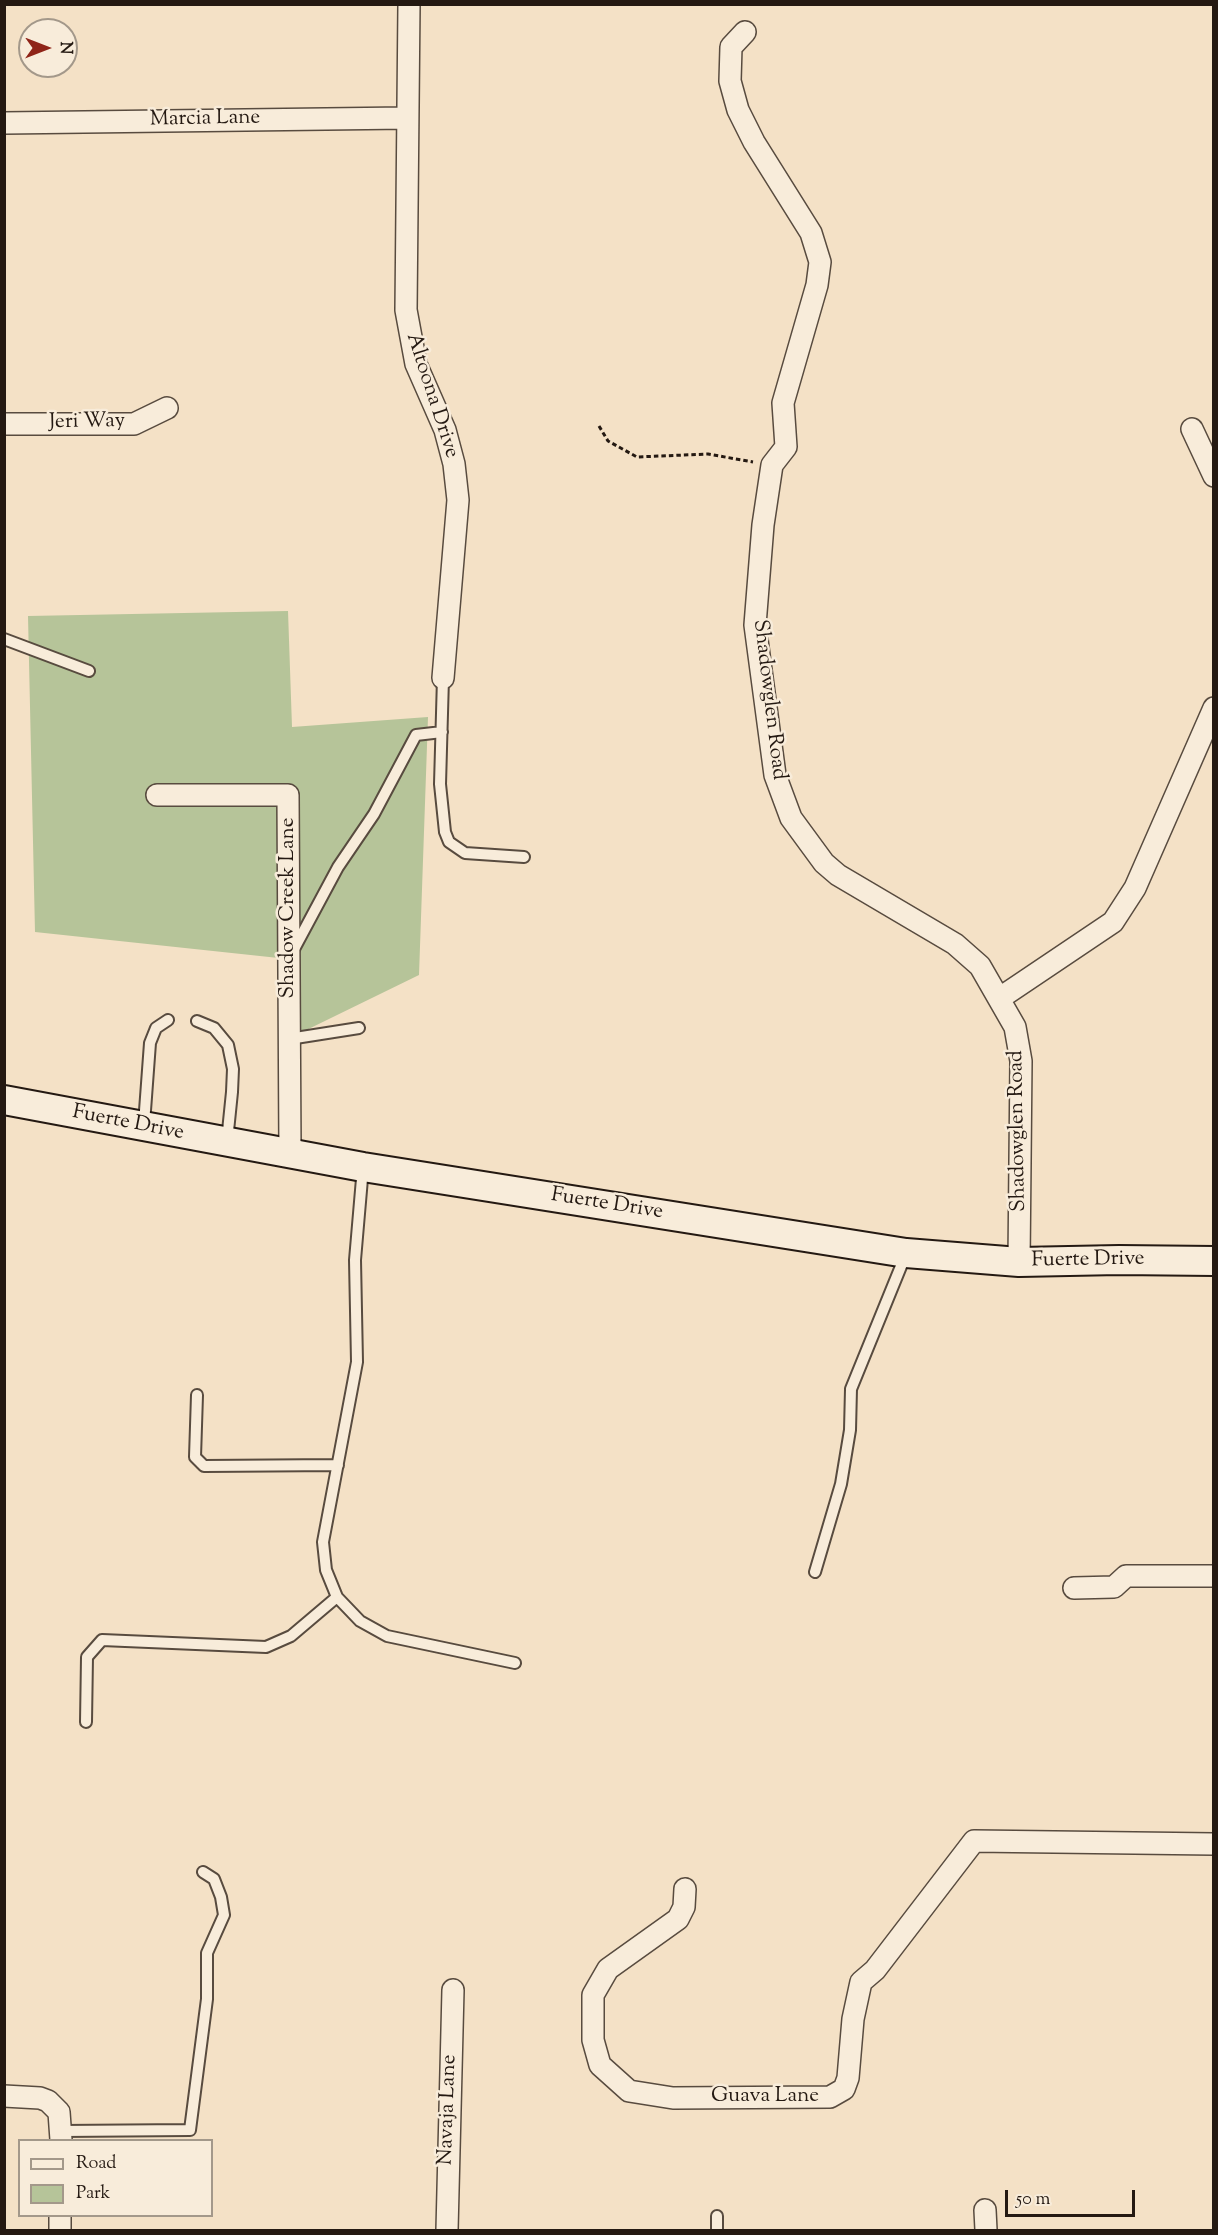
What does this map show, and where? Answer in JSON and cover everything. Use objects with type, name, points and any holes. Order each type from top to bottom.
[{"type":"street","name":"Altoona Drive","points":[[409,4],[406,118],[406,310],[416,364],[445,430],[454,464],[458,500],[443,678]]},
{"type":"street","name":"Shadowglen Road","points":[[745,32],[731,47],[730,81],[738,110],[754,142],[811,233],[820,262],[817,285],[783,403],[786,447],[772,465],[763,525],[755,625],[775,775],[785,804],[801,834],[824,863],[838,875],[955,944],[980,966],[1015,1027],[1022,1061],[1019,1262]]},
{"type":"street","name":"Marcia Lane","points":[[4,123],[406,118]]},
{"type":"street","name":"Jeri Way","points":[[4,424],[134,424],[166,408]]},
{"type":"street","points":[[1192,429],[1214,476]]},
{"type":"street","points":[[1000,998],[1113,921],[1135,888],[1214,708]]},
{"type":"street","name":"Shadow Creek Lane","points":[[157,795],[288,795],[290,1152]]},
{"type":"street","name":"Fuerte Drive","points":[[4,1100],[363,1167],[906,1253],[1019,1262],[1214,1261]]},
{"type":"street","points":[[1074,1588],[1114,1587],[1126,1576],[1214,1576]]},
{"type":"street","name":"Guava Lane","points":[[685,1889],[684,1907],[678,1919],[608,1969],[593,1995],[593,2040],[600,2065],[629,2091],[674,2098],[830,2097],[844,2089],[848,2078],[853,2019],[861,1982],[875,1970],[974,1841],[1214,1844]]},
{"type":"street","name":"Navaja Lane","points":[[447,2230],[453,1990]]},
{"type":"street","points":[[4,2096],[40,2098],[48,2101],[59,2112],[61,2136]]},
{"type":"lane","points":[[4,639],[89,671]]},
{"type":"lane","points":[[443,678],[440,784],[445,832],[449,842],[465,853],[524,857]]},
{"type":"lane","points":[[289,959],[338,867],[374,814],[416,735],[442,732]]},
{"type":"lane","points":[[144,1127],[150,1043],[156,1028],[168,1020]]},
{"type":"lane","points":[[197,1021],[214,1028],[228,1045],[232,1069],[232,1092],[227,1142]]},
{"type":"lane","points":[[289,1039],[359,1028]]},
{"type":"lane","points":[[363,1167],[355,1260],[357,1362],[323,1542],[326,1570],[337,1597],[360,1621],[387,1636],[515,1663]]},
{"type":"lane","points":[[815,1572],[841,1484],[850,1430],[852,1389],[906,1253]]},
{"type":"lane","points":[[197,1395],[195,1457],[204,1466],[338,1465]]},
{"type":"lane","points":[[86,1722],[87,1657],[102,1640],[266,1647],[291,1636],[337,1597]]},
{"type":"lane","points":[[61,2136],[190,2130],[207,1999],[207,1953],[224,1915],[221,1897],[214,1879],[202,1872]]},
{"type":"lane","points":[[717,2216],[717,2230]]},
{"type":"path","points":[[599,426],[608,441],[637,457],[708,454],[772,465]]},
{"type":"green space","points":[[288,611],[292,727],[428,717],[419,975],[288,1039],[288,959],[35,932],[28,616]]}]
